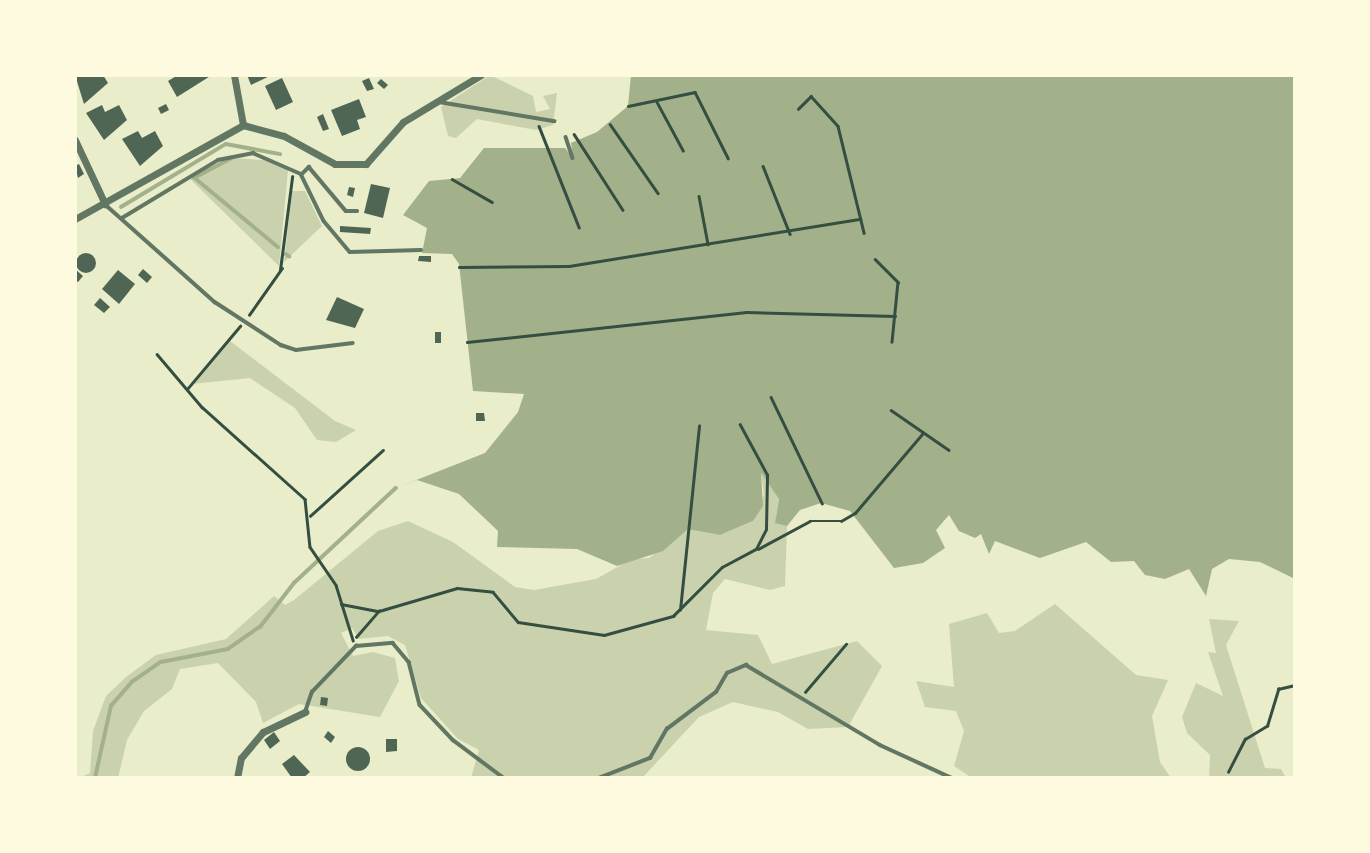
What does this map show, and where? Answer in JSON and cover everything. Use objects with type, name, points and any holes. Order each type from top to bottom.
[{"type":"street","points":[[234,75],[243,125]]},
{"type":"street","points":[[243,125],[353,167],[376,156],[403,122],[481,75]]},
{"type":"street","points":[[75,219],[243,125]]},
{"type":"street","points":[[75,140],[106,204]]},
{"type":"street","points":[[237,778],[241,758],[263,732],[305,712]]},
{"type":"lane","points":[[439,102],[554,121]]},
{"type":"lane","points":[[566,137],[573,158]]},
{"type":"lane","points":[[122,218],[237,153],[293,167],[301,174],[324,221],[350,252],[421,250]]},
{"type":"lane","points":[[301,174],[309,167],[346,211],[357,211]]},
{"type":"lane","points":[[106,204],[244,321],[296,350],[353,343]]},
{"type":"lane","points":[[305,712],[312,692],[356,646],[381,640],[398,646],[420,705],[453,740],[504,778]]},
{"type":"lane","points":[[599,778],[650,758],[659,737],[716,692],[736,667],[755,669],[880,745],[953,778]]},
{"type":"lane","points":[[1225,778],[1252,778]]},
{"type":"path","points":[[628,106],[695,92],[728,158]]},
{"type":"path","points":[[798,109],[811,96],[838,126],[864,233]]},
{"type":"path","points":[[657,102],[683,150]]},
{"type":"path","points":[[610,124],[657,193]]},
{"type":"path","points":[[540,128],[579,227]]},
{"type":"path","points":[[580,137],[623,210]]},
{"type":"path","points":[[763,166],[790,234]]},
{"type":"path","points":[[188,388],[244,321],[281,269],[293,167]]},
{"type":"path","points":[[452,179],[492,202]]},
{"type":"path","points":[[699,196],[708,244]]},
{"type":"path","points":[[459,267],[569,266],[790,234],[860,219]]},
{"type":"path","points":[[875,258],[898,282],[892,342]]},
{"type":"path","points":[[467,342],[746,312],[895,316]]},
{"type":"path","points":[[157,354],[188,388],[305,499],[316,557],[324,567],[341,604],[356,646]]},
{"type":"path","points":[[771,397],[821,503]]},
{"type":"path","points":[[891,410],[949,450]]},
{"type":"path","points":[[740,425],[768,480],[769,517],[756,550]]},
{"type":"path","points":[[680,612],[692,529],[699,426]]},
{"type":"path","points":[[352,639],[379,611],[412,597],[480,589],[493,592],[519,622],[604,635],[680,612],[722,567],[810,521],[841,521],[855,513],[923,433]]},
{"type":"path","points":[[310,516],[383,450]]},
{"type":"path","points":[[341,604],[379,611]]},
{"type":"path","points":[[801,696],[846,644]]},
{"type":"path","points":[[1225,778],[1245,740],[1267,726],[1278,689],[1295,685]]},
{"type":"shaded area","points":[[490,75],[533,96],[536,112],[550,109],[543,96],[557,93],[553,125],[536,130],[477,119],[456,138],[448,136],[441,107]]},
{"type":"shaded area","points":[[631,75],[1295,75],[1295,579],[1260,562],[1229,559],[1212,569],[1206,596],[1189,569],[1165,579],[1145,575],[1134,561],[1111,562],[1086,542],[1040,558],[995,541],[989,554],[981,534],[975,538],[959,531],[949,515],[936,530],[945,548],[923,563],[894,568],[850,511],[821,503],[800,510],[787,526],[775,523],[779,499],[761,473],[763,506],[753,521],[720,535],[688,529],[663,551],[617,566],[577,549],[497,547],[498,531],[459,494],[417,480],[396,488],[485,453],[518,412],[524,394],[473,391],[459,264],[452,254],[422,253],[427,228],[403,215],[429,181],[460,178],[484,148],[565,148],[573,158],[571,143],[597,132],[628,106]]},
{"type":"shaded area","points":[[231,158],[264,160],[288,170],[279,266],[190,179]]},
{"type":"shaded area","points":[[292,191],[305,191],[322,226],[284,262]]},
{"type":"shaded area","points":[[230,341],[335,421],[356,430],[336,442],[317,440],[295,408],[250,378],[192,384]]},
{"type":"shaded area","points":[[761,473],[779,499],[776,516],[787,526],[785,586],[770,590],[725,579],[713,593],[706,630],[758,635],[772,664],[857,641],[882,666],[848,727],[808,729],[778,712],[733,702],[699,717],[642,778],[471,778],[479,750],[458,739],[421,698],[405,645],[388,636],[359,639],[352,628],[341,633],[353,656],[373,652],[395,658],[399,681],[380,717],[299,704],[263,723],[256,702],[218,663],[180,669],[172,689],[144,711],[127,740],[118,778],[79,778],[90,773],[93,731],[106,696],[126,677],[156,655],[226,639],[274,596],[285,605],[294,600],[378,531],[408,521],[453,542],[515,587],[534,590],[596,579],[632,559],[649,558],[688,528],[720,535],[753,521],[764,495]]},
{"type":"shaded area","points":[[1055,604],[1136,675],[1168,680],[1152,716],[1160,762],[1171,778],[972,778],[954,766],[964,731],[956,711],[925,707],[916,681],[954,687],[949,624],[987,613],[999,633],[1015,631]]},
{"type":"shaded area","points":[[1209,619],[1239,621],[1226,645],[1265,768],[1281,769],[1286,778],[1209,778],[1210,755],[1187,733],[1182,717],[1196,683],[1223,696],[1208,652],[1216,653]]},
{"type":"building","points":[[75,75],[103,75],[108,83],[84,104]]},
{"type":"building","points":[[178,75],[212,75],[177,97],[168,81]]},
{"type":"building","points":[[247,75],[272,75],[251,85]]},
{"type":"building","points":[[282,78],[293,102],[276,110],[265,86]]},
{"type":"building","points":[[369,78],[374,89],[367,91],[362,81]]},
{"type":"building","points":[[381,79],[388,85],[384,89],[377,83]]},
{"type":"building","points":[[359,99],[366,117],[357,120],[360,129],[342,136],[331,110]]},
{"type":"building","points":[[166,104],[169,110],[161,114],[158,108]]},
{"type":"building","points":[[102,105],[105,112],[119,105],[127,120],[104,140],[86,113]]},
{"type":"building","points":[[323,114],[329,129],[323,131],[317,117]]},
{"type":"building","points":[[138,131],[142,138],[155,131],[163,146],[140,166],[122,139]]},
{"type":"building","points":[[79,164],[84,174],[78,178],[75,166]]},
{"type":"building","points":[[371,184],[390,188],[383,218],[364,213]]},
{"type":"building","points":[[349,187],[355,188],[353,197],[347,195]]},
{"type":"building","points":[[340,226],[371,228],[370,234],[340,232]]},
{"type":"building","points":[[86,253],[93,256],[96,263],[93,270],[86,273],[79,270],[76,263],[79,256]]},
{"type":"building","points":[[419,256],[431,256],[431,262],[418,261]]},
{"type":"building","points":[[75,269],[83,276],[78,282],[75,280]]},
{"type":"building","points":[[143,269],[152,277],[147,283],[138,275]]},
{"type":"building","points":[[118,270],[135,284],[119,304],[102,289]]},
{"type":"building","points":[[337,297],[364,309],[355,328],[326,320]]},
{"type":"building","points":[[100,298],[110,307],[104,313],[94,305]]},
{"type":"building","points":[[435,332],[441,332],[441,343],[435,343]]},
{"type":"building","points":[[476,413],[484,413],[485,421],[476,421]]},
{"type":"building","points":[[321,697],[328,698],[327,706],[320,705]]},
{"type":"building","points":[[328,731],[335,737],[331,743],[324,737]]},
{"type":"building","points":[[274,732],[280,741],[270,749],[264,740]]},
{"type":"building","points":[[386,739],[397,739],[397,751],[386,752]]},
{"type":"building","points":[[358,747],[367,750],[370,759],[367,768],[358,771],[349,768],[346,759],[349,750]]},
{"type":"building","points":[[294,755],[310,772],[303,778],[292,778],[282,764]]},
{"type":"waterway","points":[[121,207],[226,144],[280,154]]},
{"type":"waterway","points":[[231,159],[195,178],[278,247]]},
{"type":"waterway","points":[[95,778],[111,706],[132,682],[161,662],[228,649],[260,627],[294,583],[396,488]]}]
